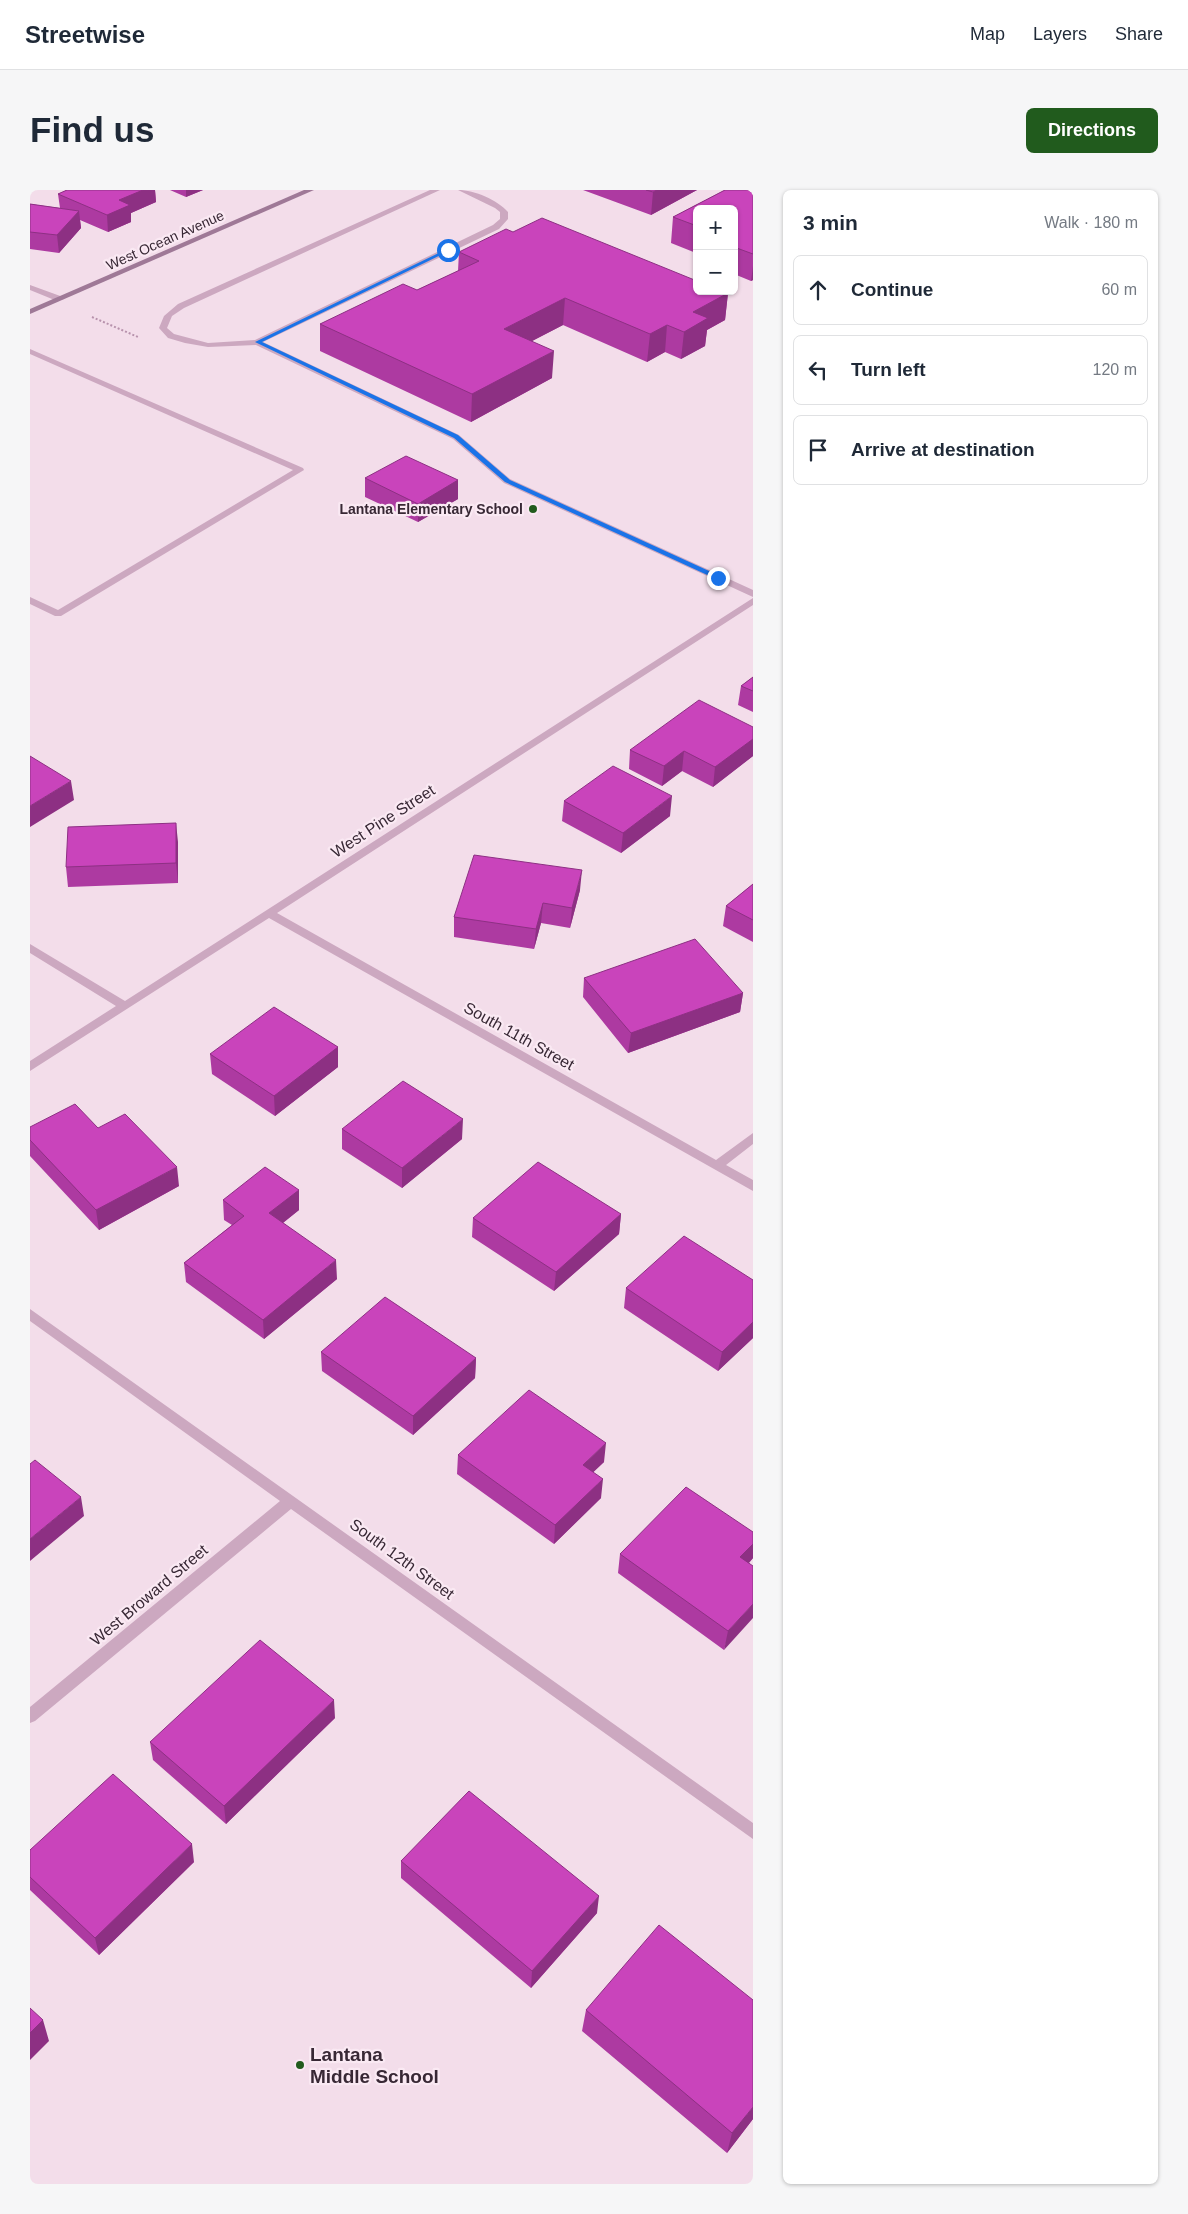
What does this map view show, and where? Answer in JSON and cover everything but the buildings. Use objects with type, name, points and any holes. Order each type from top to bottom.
[{"type":"street","name":"West Ocean Avenue","points":[[30,312],[310,190]]},
{"type":"street","points":[[436,190],[181,306],[169,314],[164,321],[163,328],[171,336],[185,341],[208,345],[257,342],[496,227],[504,219],[504,212],[498,206],[462,190]]},
{"type":"street","points":[[30,287],[60,299]]},
{"type":"street","points":[[257,342],[456,437],[508,481],[753,594]]},
{"type":"street","points":[[30,351],[300,470],[58,614],[30,600]]},
{"type":"street","points":[[30,361],[41,355]]},
{"type":"street","name":"West Pine Street","points":[[30,1067],[753,601]]},
{"type":"street","name":"South 11th Street","points":[[270,913],[753,1186]]},
{"type":"street","points":[[30,948],[125,1006]]},
{"type":"street","points":[[717,1166],[753,1137]]},
{"type":"street","name":"South 12th Street","points":[[30,1314],[753,1832]]},
{"type":"street","name":"West Broward Street","points":[[30,1716],[290,1500]]},
{"type":"place","name":"Lantana Elementary School","points":[[533,509]]},
{"type":"place","name":"Lantana Middle School","points":[[300,2065]]},
{"type":"route","points":[[448,250],[257,342],[456,437],[508,481],[718,578]]}]
